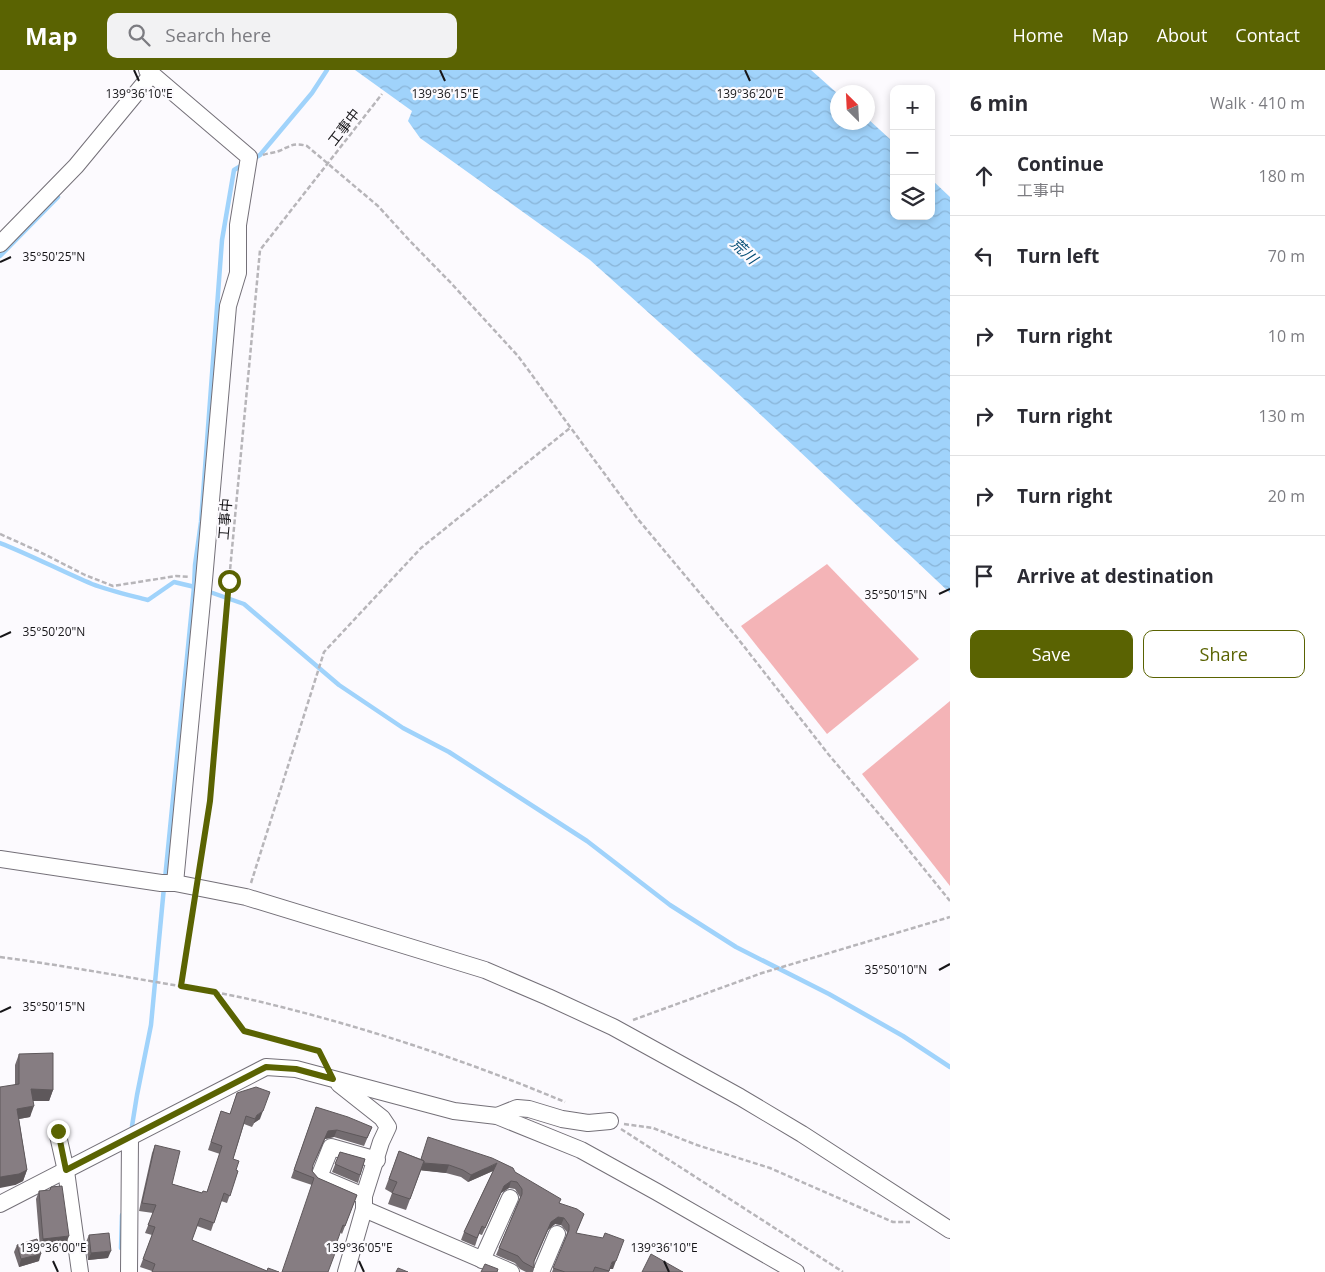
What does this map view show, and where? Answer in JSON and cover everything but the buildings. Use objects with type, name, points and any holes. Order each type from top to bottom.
[{"type":"street","points":[[0,244],[76,166],[150,73],[248,165],[238,225],[238,273],[228,306],[204,581],[170,883]]},
{"type":"street","points":[[0,860],[170,883],[246,897],[485,970],[613,1027],[802,1134],[950,1230]]},
{"type":"street","points":[[1,1199],[66,1170],[266,1067],[296,1069],[454,1111],[497,1116],[581,1150],[796,1272]]},
{"type":"street","points":[[333,1079],[382,1118],[388,1127],[364,1203],[346,1272]]},
{"type":"street","points":[[497,1116],[517,1108],[530,1109],[562,1119],[588,1123],[610,1122]]},
{"type":"street","points":[[58,1131],[66,1170],[80,1272]]},
{"type":"street","points":[[129,1272],[130,1138]]},
{"type":"street","points":[[377,1160],[331,1147],[319,1176],[364,1203],[506,1271]]},
{"type":"street","points":[[482,1260],[510,1198]]},
{"type":"street","points":[[541,1272],[557,1234]]},
{"type":"path","name":"工事中","points":[[181,986],[210,801],[260,250],[382,94]]},
{"type":"path","points":[[274,152],[290,145],[299,144],[307,146],[378,206],[518,356],[637,518],[950,901]]},
{"type":"path","points":[[246,897],[324,652],[421,548],[570,428]]},
{"type":"path","points":[[0,534],[40,552],[85,576],[113,586],[176,576],[185,577]]},
{"type":"path","points":[[613,1027],[766,972],[950,917]]},
{"type":"path","points":[[0,956],[215,992],[256,1000],[343,1022],[487,1071],[567,1103]]},
{"type":"path","points":[[215,992],[244,1031],[319,1051],[333,1079]]},
{"type":"path","points":[[610,1122],[653,1128],[697,1145],[770,1168],[893,1222],[912,1222],[932,1217]]},
{"type":"path","points":[[610,1122],[843,1272]]},
{"type":"shaded area","points":[[827,564],[919,659],[827,734],[741,626]]},
{"type":"shaded area","points":[[950,701],[950,886],[862,774]]},
{"type":"water","name":"荒川","points":[[355,70],[811,70],[830,87],[830,130],[875,130],[875,125],[890,139],[890,220],[935,220],[935,183],[950,197],[950,593],[728,384],[590,260],[420,138],[408,121],[412,111]]},
{"type":"waterway","points":[[253,159],[260,155],[312,93],[327,70]]},
{"type":"waterway","points":[[165,879],[195,565],[201,522],[222,240],[234,170],[244,164]]},
{"type":"waterway","points":[[0,256],[58,197]]},
{"type":"waterway","points":[[0,543],[92,584],[148,600],[174,582],[199,588]]},
{"type":"waterway","points":[[207,591],[244,604],[339,685],[403,728],[449,752],[587,841],[670,905],[736,947],[829,994],[903,1036],[950,1067]]},
{"type":"waterway","points":[[132,1126],[151,1025],[164,887]]},
{"type":"waterway","points":[[121,1248],[122,1215]]},
{"type":"route","points":[[58,1131],[66,1170],[266,1067],[296,1069],[333,1079],[319,1051],[244,1031],[215,992],[181,986],[210,801],[229,581]]}]
